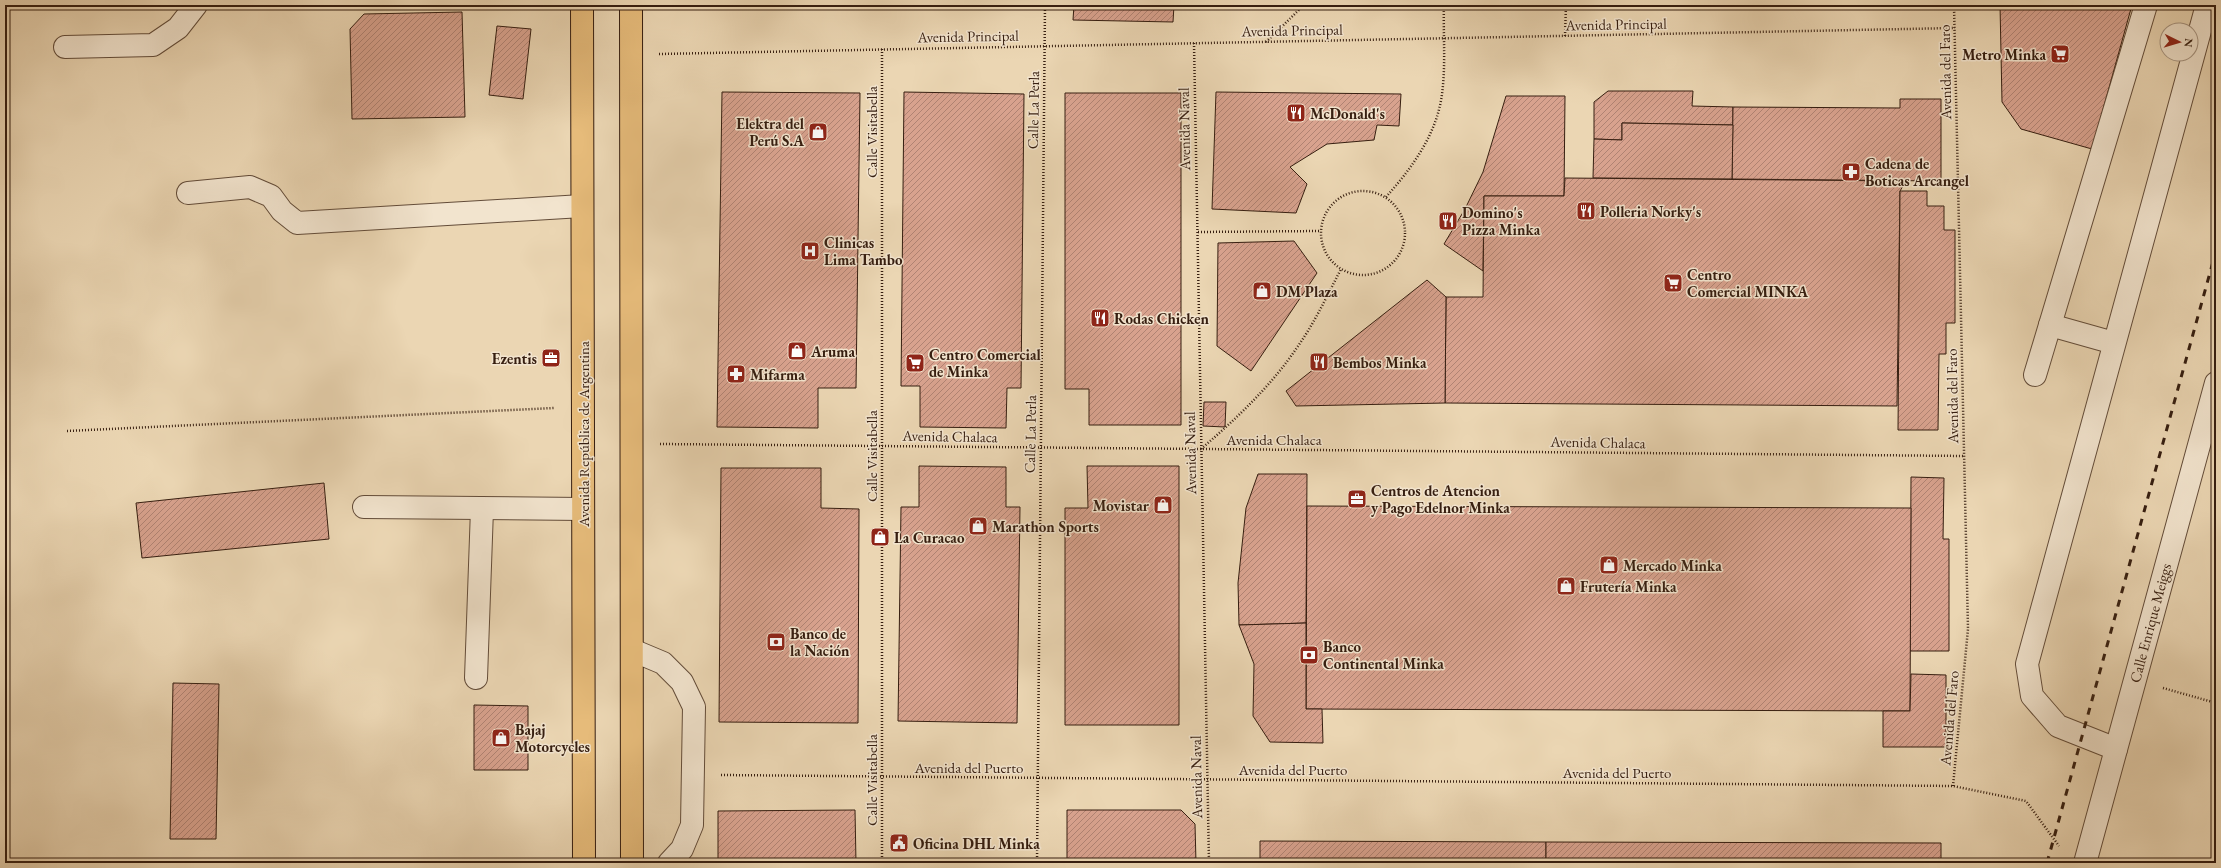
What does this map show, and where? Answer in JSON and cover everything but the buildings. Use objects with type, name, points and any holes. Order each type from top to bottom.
[{"type":"main road","name":"Avenida República de Argentina","points":[[582,5],[584,863]]},
{"type":"main road","points":[[631,5],[632,863]]},
{"type":"street","points":[[65,48],[153,45],[178,28],[196,5]]},
{"type":"street","points":[[2035,375],[2146,5]]},
{"type":"street","points":[[2116,749],[2058,726],[2032,696],[2027,664],[2207,5]]},
{"type":"street","points":[[188,193],[250,187],[271,196],[282,211],[297,223],[582,206]]},
{"type":"street","points":[[2050,325],[2114,343]]},
{"type":"street","name":"Calle Enrique Meiggs","points":[[2085,863],[2216,383]]},
{"type":"street","points":[[364,507],[583,509]]},
{"type":"street","points":[[476,678],[482,508]]},
{"type":"street","points":[[632,650],[663,663],[682,682],[694,707],[692,825],[682,849],[669,863]]},
{"type":"path","name":"Calle La Perla","points":[[1037,863],[1045,46],[1044,5]]},
{"type":"path","points":[[1266,42],[1304,5]]},
{"type":"path","points":[[1386,197],[1406,175],[1422,150],[1434,123],[1442,95],[1444,67],[1444,5]]},
{"type":"path","points":[[1565,36],[1566,5]]},
{"type":"path","name":"Avenida del Faro","points":[[1953,786],[1968,629],[1954,5]]},
{"type":"path","name":"Avenida Principal","points":[[631,54],[1954,28]]},
{"type":"path","name":"Avenida Naval","points":[[1194,43],[1209,863]]},
{"type":"path","name":"Calle Visitabella","points":[[882,49],[882,863]]},
{"type":"path","points":[[1358,191],[1372,191],[1386,197],[1396,206],[1404,220],[1406,234],[1402,249],[1394,261],[1383,270],[1369,275],[1354,274],[1341,269],[1330,259],[1323,246],[1321,231],[1324,217],[1332,204],[1343,195],[1358,191]]},
{"type":"path","points":[[1198,232],[1321,231]]},
{"type":"path","points":[[1201,449],[1241,414],[1268,386],[1291,356],[1320,310],[1341,269]]},
{"type":"path","points":[[67,431],[519,408],[583,408]]},
{"type":"path","name":"Avenida Chalaca","points":[[632,444],[1965,456]]},
{"type":"path","points":[[2135,681],[2216,703]]},
{"type":"path","name":"Avenida del Puerto","points":[[693,776],[1953,786],[2026,801],[2062,851]]},
{"type":"railway","points":[[2047,863],[2216,251]]},
{"type":"place","name":"Metro Minka","points":[[2060,54]]},
{"type":"place","name":"McDonald's","points":[[1296,113]]},
{"type":"place","name":"Elektra del Perú S.A","points":[[818,132]]},
{"type":"place","name":"Cadena de Boticas Arcangel","points":[[1851,172]]},
{"type":"place","name":"Polleria Norky's","points":[[1586,211]]},
{"type":"place","name":"Domino's Pizza Minka","points":[[1448,221]]},
{"type":"place","name":"Clinicas Lima Tambo","points":[[810,251]]},
{"type":"place","name":"Centro Comercial MINKA","points":[[1673,283]]},
{"type":"place","name":"DM Plaza","points":[[1262,291]]},
{"type":"place","name":"Rodas Chicken","points":[[1100,318]]},
{"type":"place","name":"Aruma","points":[[797,351]]},
{"type":"place","name":"Ezentis","points":[[551,358]]},
{"type":"place","name":"Bembos Minka","points":[[1319,362]]},
{"type":"place","name":"Centro Comercial de Minka","points":[[915,363]]},
{"type":"place","name":"Mifarma","points":[[736,374]]},
{"type":"place","name":"Centros de Atencion y Pago Edelnor Minka","points":[[1357,499]]},
{"type":"place","name":"Movistar","points":[[1163,505]]},
{"type":"place","name":"Marathon Sports","points":[[978,526]]},
{"type":"place","name":"La Curacao","points":[[880,537]]},
{"type":"place","name":"Mercado Minka","points":[[1609,565]]},
{"type":"place","name":"Frutería Minka","points":[[1566,586]]},
{"type":"place","name":"Banco de la Nación","points":[[776,642]]},
{"type":"place","name":"Banco Continental Minka","points":[[1309,655]]},
{"type":"place","name":"Bajaj Motorcycles","points":[[501,738]]},
{"type":"place","name":"Oficina DHL Minka","points":[[899,843]]}]
